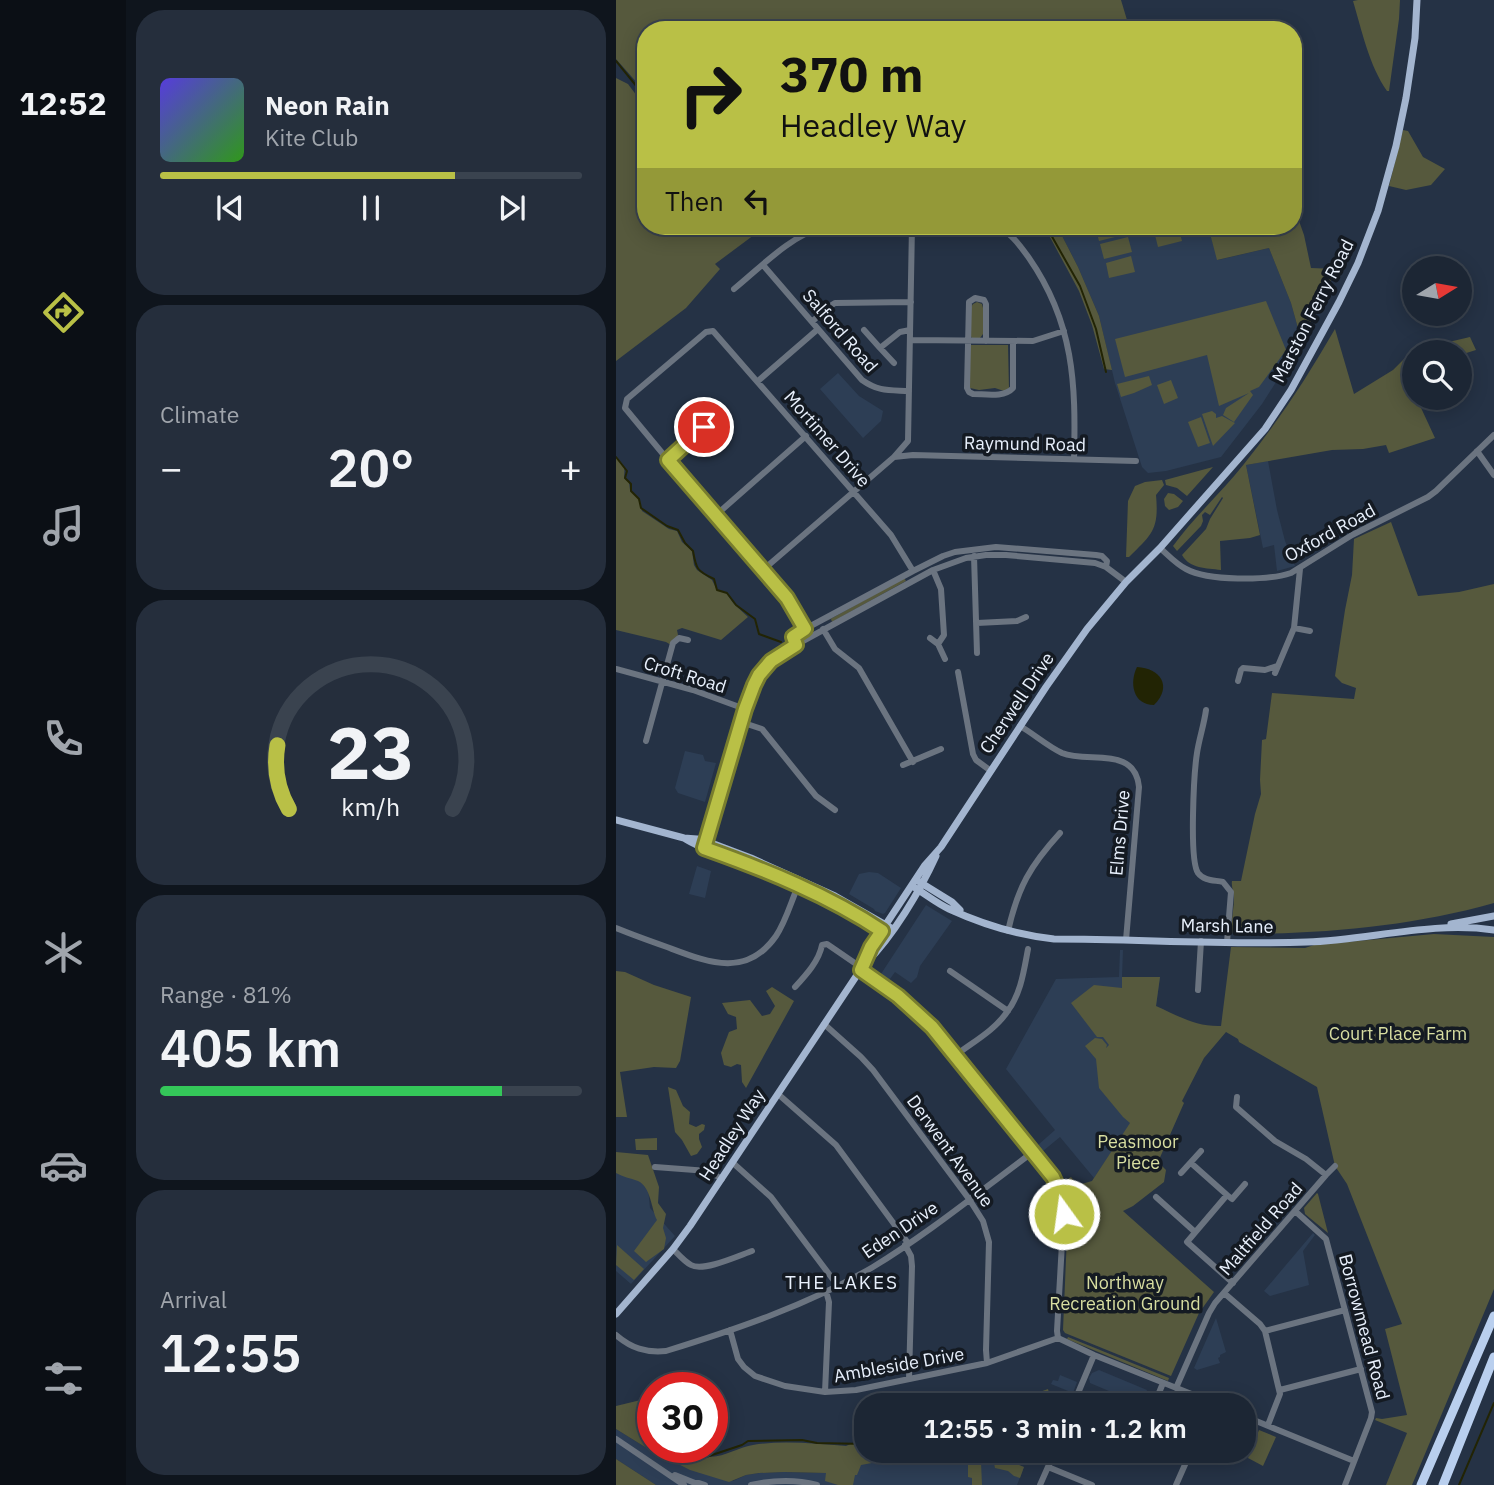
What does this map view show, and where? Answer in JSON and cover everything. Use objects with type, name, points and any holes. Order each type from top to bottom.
[{"type":"highway","points":[[1421,1485],[1494,1316]]},
{"type":"highway","points":[[1443,1485],[1494,1357]]},
{"type":"main road","name":"Marston Ferry Road","points":[[1126,582],[1160,548],[1265,429],[1292,390],[1339,302],[1358,263],[1385,190],[1410,76],[1417,0]]},
{"type":"main road","name":"Cherwell Drive","points":[[889,929],[917,885],[928,873],[941,847],[990,771],[1080,638],[1126,582]]},
{"type":"main road","points":[[616,820],[684,838],[695,846],[705,845],[786,877],[889,929]]},
{"type":"main road","name":"Cherwell Drive","points":[[917,885],[925,865],[941,847]]},
{"type":"main road","points":[[786,877],[799,886],[836,900]]},
{"type":"main road","name":"Marsh Lane","points":[[917,885],[938,898],[948,909],[963,913],[988,926],[1055,939],[1328,941],[1436,928],[1494,930]]},
{"type":"main road","points":[[1436,928],[1494,916]]},
{"type":"main road","name":"Headley Way","points":[[616,1314],[673,1249],[862,968],[871,947],[889,929]]},
{"type":"street","points":[[734,289],[803,235]]},
{"type":"street","points":[[912,235],[908,441],[914,455]]},
{"type":"street","points":[[1010,235],[1036,268],[1055,305],[1064,331],[1074,379],[1074,459]]},
{"type":"street","name":"Salford Road","points":[[763,265],[862,380],[882,390],[909,391]]},
{"type":"street","points":[[986,341],[986,304],[984,300],[975,298],[969,302],[967,387],[972,394],[1004,394],[1011,391],[1013,342]]},
{"type":"street","points":[[812,322],[835,303],[911,302]]},
{"type":"street","points":[[758,381],[818,329]]},
{"type":"street","points":[[864,330],[894,363]]},
{"type":"street","points":[[880,348],[900,332],[910,330]]},
{"type":"street","name":"Mortimer Drive","points":[[668,460],[626,411],[627,399],[706,332],[713,331],[891,535],[913,571]]},
{"type":"street","points":[[910,340],[1033,341],[1064,331]]},
{"type":"street","points":[[704,427],[668,460],[764,569],[787,598],[805,629]]},
{"type":"street","name":"Oxford Road","points":[[1160,548],[1185,569],[1217,577],[1282,576],[1300,569],[1352,535],[1428,498],[1494,435]]},
{"type":"street","points":[[716,515],[806,436]]},
{"type":"street","points":[[764,569],[894,457],[908,441]]},
{"type":"street","points":[[1477,451],[1494,475]]},
{"type":"street","name":"Raymund Road","points":[[894,457],[914,455],[1136,461]]},
{"type":"street","points":[[705,845],[745,709],[757,680],[776,657],[956,556],[996,547],[1096,555],[1104,557],[1107,561],[1106,567]]},
{"type":"street","points":[[796,645],[793,637],[805,629],[943,556],[996,554],[1068,559],[1106,567],[1126,582]]},
{"type":"street","points":[[974,556],[977,653]]},
{"type":"street","points":[[1238,681],[1243,668],[1276,670],[1294,628],[1300,569]]},
{"type":"street","points":[[933,570],[941,589],[944,635],[938,644]]},
{"type":"street","points":[[977,623],[1017,621],[1026,617]]},
{"type":"street","points":[[1294,628],[1310,631]]},
{"type":"street","points":[[823,629],[835,649],[859,668],[913,762]]},
{"type":"street","points":[[646,741],[674,643],[679,638],[688,640]]},
{"type":"street","points":[[930,638],[938,644],[945,659]]},
{"type":"street","name":"Croft Road","points":[[616,669],[693,690],[745,709]]},
{"type":"street","points":[[958,672],[973,754],[976,760],[990,771]]},
{"type":"street","points":[[1206,710],[1196,760],[1194,858],[1201,876],[1223,882],[1231,892],[1227,942]]},
{"type":"street","points":[[741,722],[762,729],[816,796],[835,810]]},
{"type":"street","name":"Elms Drive","points":[[1020,726],[1061,752],[1122,761],[1130,766],[1136,775],[1139,787],[1126,940]]},
{"type":"street","points":[[903,765],[941,749]]},
{"type":"street","points":[[1008,931],[1023,882],[1060,833]]},
{"type":"street","points":[[616,928],[700,960],[722,964],[738,962],[753,957],[775,937],[799,886]]},
{"type":"street","points":[[1198,990],[1201,941]]},
{"type":"street","points":[[795,987],[808,973],[820,953],[821,946],[827,944],[914,1009],[932,1027],[1053,1177],[1061,1192],[1064,1208],[1058,1339],[1187,1393]]},
{"type":"street","points":[[956,1055],[989,1030],[1008,1011],[1019,989],[1028,948]]},
{"type":"street","points":[[950,971],[1008,1011]]},
{"type":"street","name":"Derwent Avenue","points":[[824,1024],[867,1063],[983,1221],[989,1242],[987,1363]]},
{"type":"street","points":[[778,1094],[835,1145],[907,1244],[912,1261],[909,1379]]},
{"type":"street","points":[[1237,1097],[1236,1107],[1245,1115],[1275,1141],[1307,1159],[1326,1175]]},
{"type":"street","points":[[1181,1173],[1201,1151]]},
{"type":"street","name":"Eden Drive","points":[[616,1335],[633,1347],[646,1351],[666,1351],[787,1309],[872,1267],[1032,1152]]},
{"type":"street","points":[[733,1163],[771,1197],[838,1286]]},
{"type":"street","points":[[1191,1163],[1230,1197]]},
{"type":"street","name":"Maltfield Road","points":[[1176,1388],[1209,1313],[1335,1166]]},
{"type":"street","points":[[654,1167],[708,1171],[722,1179]]},
{"type":"street","points":[[1233,1283],[1187,1242],[1245,1184]]},
{"type":"street","points":[[1156,1197],[1195,1232]]},
{"type":"street","points":[[1227,1207],[1230,1197]]},
{"type":"street","name":"Borrowmead Road","points":[[1296,1211],[1326,1239],[1372,1415],[1345,1485]]},
{"type":"street","points":[[673,1249],[696,1267],[752,1251]]},
{"type":"street","points":[[825,1392],[828,1302],[826,1291]]},
{"type":"street","points":[[1224,1293],[1265,1331],[1280,1390],[1268,1425]]},
{"type":"street","points":[[1265,1331],[1345,1310]]},
{"type":"street","name":"Ambleside Drive","points":[[730,1330],[738,1359],[755,1376],[785,1386],[825,1392],[856,1390],[987,1363],[1058,1339]]},
{"type":"street","points":[[1078,1393],[1094,1355]]},
{"type":"street","points":[[1280,1390],[1361,1370]]},
{"type":"street","points":[[1159,1393],[1163,1383]]},
{"type":"street","points":[[1256,1420],[1354,1461]]},
{"type":"street","points":[[616,1439],[684,1485]]},
{"type":"street","points":[[1040,1485],[1049,1463]]},
{"type":"street","points":[[1176,1485],[1186,1463]]},
{"type":"street","points":[[1048,1466],[1092,1485]]},
{"type":"street","points":[[666,1472],[694,1484],[705,1485]]},
{"type":"street","points":[[751,1485],[773,1481],[817,1485]]},
{"type":"shaded area","points":[[1062,235],[1211,235],[1218,260],[1269,248],[1291,303],[1301,339],[1262,404],[1221,457],[1166,471],[1148,473],[1142,467],[1115,383],[1099,316]]},
{"type":"shaded area","points":[[838,373],[859,396],[883,411],[881,421],[863,438],[820,389]]},
{"type":"shaded area","points":[[1268,461],[1277,510],[1295,566],[1277,571],[1274,545],[1263,548],[1246,465]]},
{"type":"shaded area","points":[[1137,667],[1152,671],[1161,679],[1163,691],[1154,705],[1137,697],[1133,680]]},
{"type":"shaded area","points":[[685,751],[703,755],[705,761],[716,763],[705,802],[678,793],[675,788]]},
{"type":"shaded area","points":[[697,866],[711,871],[705,898],[689,894]]},
{"type":"shaded area","points":[[878,873],[901,888],[883,914],[849,894],[859,874]]},
{"type":"shaded area","points":[[926,905],[952,921],[911,983],[895,972],[887,983],[879,977]]},
{"type":"shaded area","points":[[1120,950],[1123,950],[1122,977],[1160,977],[1131,1123],[1094,1178],[1060,1137],[1043,1151],[1038,1145],[1055,1130],[1006,1069],[1056,979],[1119,977]]},
{"type":"shaded area","points":[[645,1157],[650,1208],[675,1236],[631,1284],[616,1271],[616,1160]]},
{"type":"shaded area","points":[[1313,1233],[1315,1235],[1303,1251],[1309,1285],[1270,1296],[1264,1291]]},
{"type":"shaded area","points":[[1216,1318],[1226,1352],[1218,1358],[1220,1363],[1197,1370],[1194,1368]]},
{"type":"shaded area","points":[[1099,1370],[1147,1390],[1146,1393],[1114,1393],[1090,1383],[1092,1373]]},
{"type":"shaded area","points":[[1060,1375],[1077,1382],[1073,1393],[1051,1384],[1053,1380],[1058,1381]]},
{"type":"shaded area","points":[[616,1429],[637,1442],[637,1463],[686,1463],[733,1481],[759,1473],[847,1471],[853,1443],[854,1463],[1014,1463],[1024,1467],[1017,1485],[656,1485],[616,1459]]},
{"type":"green space","points":[[616,0],[1121,0],[1127,21],[637,21],[637,83],[616,59]]},
{"type":"green space","points":[[1400,0],[1389,91],[1375,70],[1367,48],[1353,1]]},
{"type":"green space","points":[[616,78],[628,84],[637,96],[637,235],[754,235],[715,264],[720,269],[686,308],[616,361]]},
{"type":"green space","points":[[1403,130],[1408,131],[1423,157],[1445,169],[1431,185],[1406,190],[1389,186]]},
{"type":"green space","points":[[1302,229],[1311,268],[1336,269],[1301,339],[1291,303],[1269,248],[1217,260],[1210,235],[1302,235]]},
{"type":"green space","points":[[1049,235],[1062,235],[1078,267],[1099,316],[1112,370],[1104,369],[1079,291]]},
{"type":"green space","points":[[1097,235],[1123,235],[1099,241]]},
{"type":"green space","points":[[1155,235],[1180,235],[1182,241],[1158,247]]},
{"type":"green space","points":[[1128,237],[1132,252],[1104,259],[1100,244]]},
{"type":"green space","points":[[1131,256],[1135,272],[1109,278],[1106,263]]},
{"type":"green space","points":[[1266,301],[1286,350],[1259,387],[1250,391],[1253,395],[1234,422],[1223,415],[1226,408],[1249,393],[1219,406],[1207,355],[1125,377],[1115,339]]},
{"type":"green space","points":[[977,302],[982,304],[983,308],[983,334],[980,338],[972,338],[971,307]]},
{"type":"green space","points":[[1335,329],[1354,394],[1393,370],[1402,361],[1402,410],[1422,410],[1435,438],[1389,453],[1386,445],[1332,450],[1246,465],[1260,535],[1220,541],[1221,570],[1189,563],[1182,555],[1206,529],[1223,498],[1210,515],[1205,512],[1202,515],[1201,526],[1177,551],[1173,546],[1269,432]]},
{"type":"green space","points":[[969,345],[1008,345],[1007,392],[995,388],[970,388]]},
{"type":"green space","points":[[1149,376],[1152,385],[1121,397],[1117,384]]},
{"type":"green space","points":[[1171,380],[1178,398],[1164,404],[1157,385]]},
{"type":"green space","points":[[1212,411],[1216,418],[1222,416],[1235,423],[1213,446],[1202,414]]},
{"type":"green space","points":[[1201,417],[1210,443],[1198,447],[1188,422]]},
{"type":"green space","points":[[616,457],[624,467],[624,478],[638,498],[642,511],[669,529],[677,531],[682,542],[692,551],[697,570],[712,580],[717,590],[726,593],[748,617],[721,640],[682,628],[677,630],[678,635],[671,645],[616,630]]},
{"type":"green space","points":[[1213,467],[1187,496],[1177,488],[1166,485],[1165,480]]},
{"type":"green space","points":[[1162,480],[1164,485],[1156,495],[1153,530],[1129,557],[1126,557],[1128,501],[1135,486]]},
{"type":"green space","points":[[1168,493],[1183,501],[1178,507],[1169,510],[1165,506],[1164,499]]},
{"type":"green space","points":[[1391,522],[1418,596],[1459,592],[1494,584],[1494,903],[1430,918],[1364,927],[1299,933],[1233,934],[1232,881],[1241,881],[1261,794],[1262,740],[1266,739],[1272,693],[1354,699],[1356,688],[1342,683],[1335,676],[1352,575],[1354,539]]},
{"type":"green space","points":[[904,578],[906,581],[832,622],[831,619],[825,622]]},
{"type":"green space","points":[[1434,934],[1494,937],[1494,1289],[1412,1485],[1386,1485],[1407,1433],[1375,1420],[1407,1415],[1385,1329],[1402,1324],[1347,1184],[1335,1166],[1317,1087],[1226,1032],[1204,1058],[1182,1101],[1184,1103],[1158,1162],[1166,1170],[1164,1182],[1123,1211],[1214,1292],[1199,1313],[1171,1376],[1063,1330],[1070,1216],[1063,1182],[1071,1177],[1078,1185],[1092,1181],[1130,1123],[1099,1088],[1096,1059],[1085,1046],[1095,1038],[1102,1039],[1107,1045],[1106,1048],[1109,1045],[1103,1037],[1097,1037],[1071,1003],[1094,985],[1122,988],[1122,977],[1160,977],[1156,1006],[1196,1023],[1221,1026],[1231,947],[1305,948]]},
{"type":"green space","points":[[616,971],[691,997],[680,1061],[676,1068],[654,1067],[620,1072],[627,1117],[616,1117]]},
{"type":"green space","points":[[772,987],[794,1001],[746,1088],[742,1082],[741,1065],[724,1065],[721,1053],[729,1032],[737,1029],[736,1017],[728,1014],[722,1003],[750,1000],[762,1016],[770,1014],[775,1006],[766,991]]},
{"type":"green space","points":[[668,1087],[676,1090],[683,1106],[690,1112],[689,1124],[696,1127],[705,1125],[699,1134],[702,1147],[697,1154],[691,1156],[675,1132]]},
{"type":"green space","points":[[657,1138],[657,1150],[636,1150],[635,1139]]},
{"type":"green space","points":[[616,1152],[648,1155],[659,1187],[658,1203],[666,1214],[663,1228],[666,1238],[664,1249],[646,1262],[634,1251],[657,1220],[646,1188],[638,1181],[616,1173]]},
{"type":"green space","points":[[1317,1193],[1328,1233],[1305,1214],[1304,1208]]},
{"type":"green space","points":[[617,1245],[644,1269],[634,1280],[616,1265]]},
{"type":"green space","points":[[1068,1337],[1169,1378],[1168,1381],[1067,1339]]},
{"type":"green space","points":[[637,1401],[637,1442],[616,1429],[616,1406]]},
{"type":"green space","points":[[1259,1430],[1276,1437],[1263,1466],[1256,1462],[1256,1438]]},
{"type":"green space","points":[[776,1443],[846,1446],[854,1443],[854,1463],[872,1463],[861,1465],[853,1485],[838,1485],[825,1481],[826,1473],[759,1473],[729,1482],[676,1463],[728,1463],[728,1453],[753,1445]]},
{"type":"green space","points":[[616,1459],[656,1485],[616,1485]]},
{"type":"green space","points":[[964,1463],[981,1463],[982,1485],[972,1485],[972,1478],[968,1477],[968,1465]]},
{"type":"green space","points":[[994,1463],[1014,1463],[1024,1467],[1020,1478],[995,1468]]},
{"type":"waterway","points":[[616,61],[637,87]]},
{"type":"waterway","points":[[1051,235],[1080,286],[1096,329],[1106,372]]},
{"type":"waterway","points":[[616,457],[627,471],[625,478],[631,484],[631,491],[639,499],[641,508],[667,526],[678,530],[693,551],[698,569],[714,579],[717,590],[727,593],[736,605],[755,619],[759,634],[781,642]]},
{"type":"waterway","points":[[1459,1485],[1494,1403]]},
{"type":"waterway","points":[[728,1450],[748,1441],[802,1440],[854,1444]]},
{"type":"district","name":"THE LAKES","points":[[842,1282]]},
{"type":"route","points":[[704,427],[668,460],[787,598],[805,629],[793,637],[796,645],[771,661],[754,685],[704,848],[815,893],[882,931],[861,970],[914,1009],[944,1040],[1053,1177],[1062,1196],[1064,1214]]},
{"type":"park label","name":"Court Place Farm","points":[[1398,1034]]},
{"type":"park label","name":"Peasmoor Piece","points":[[1138,1152]]},
{"type":"park label","name":"Northway Recreation Ground","points":[[1125,1293]]}]
